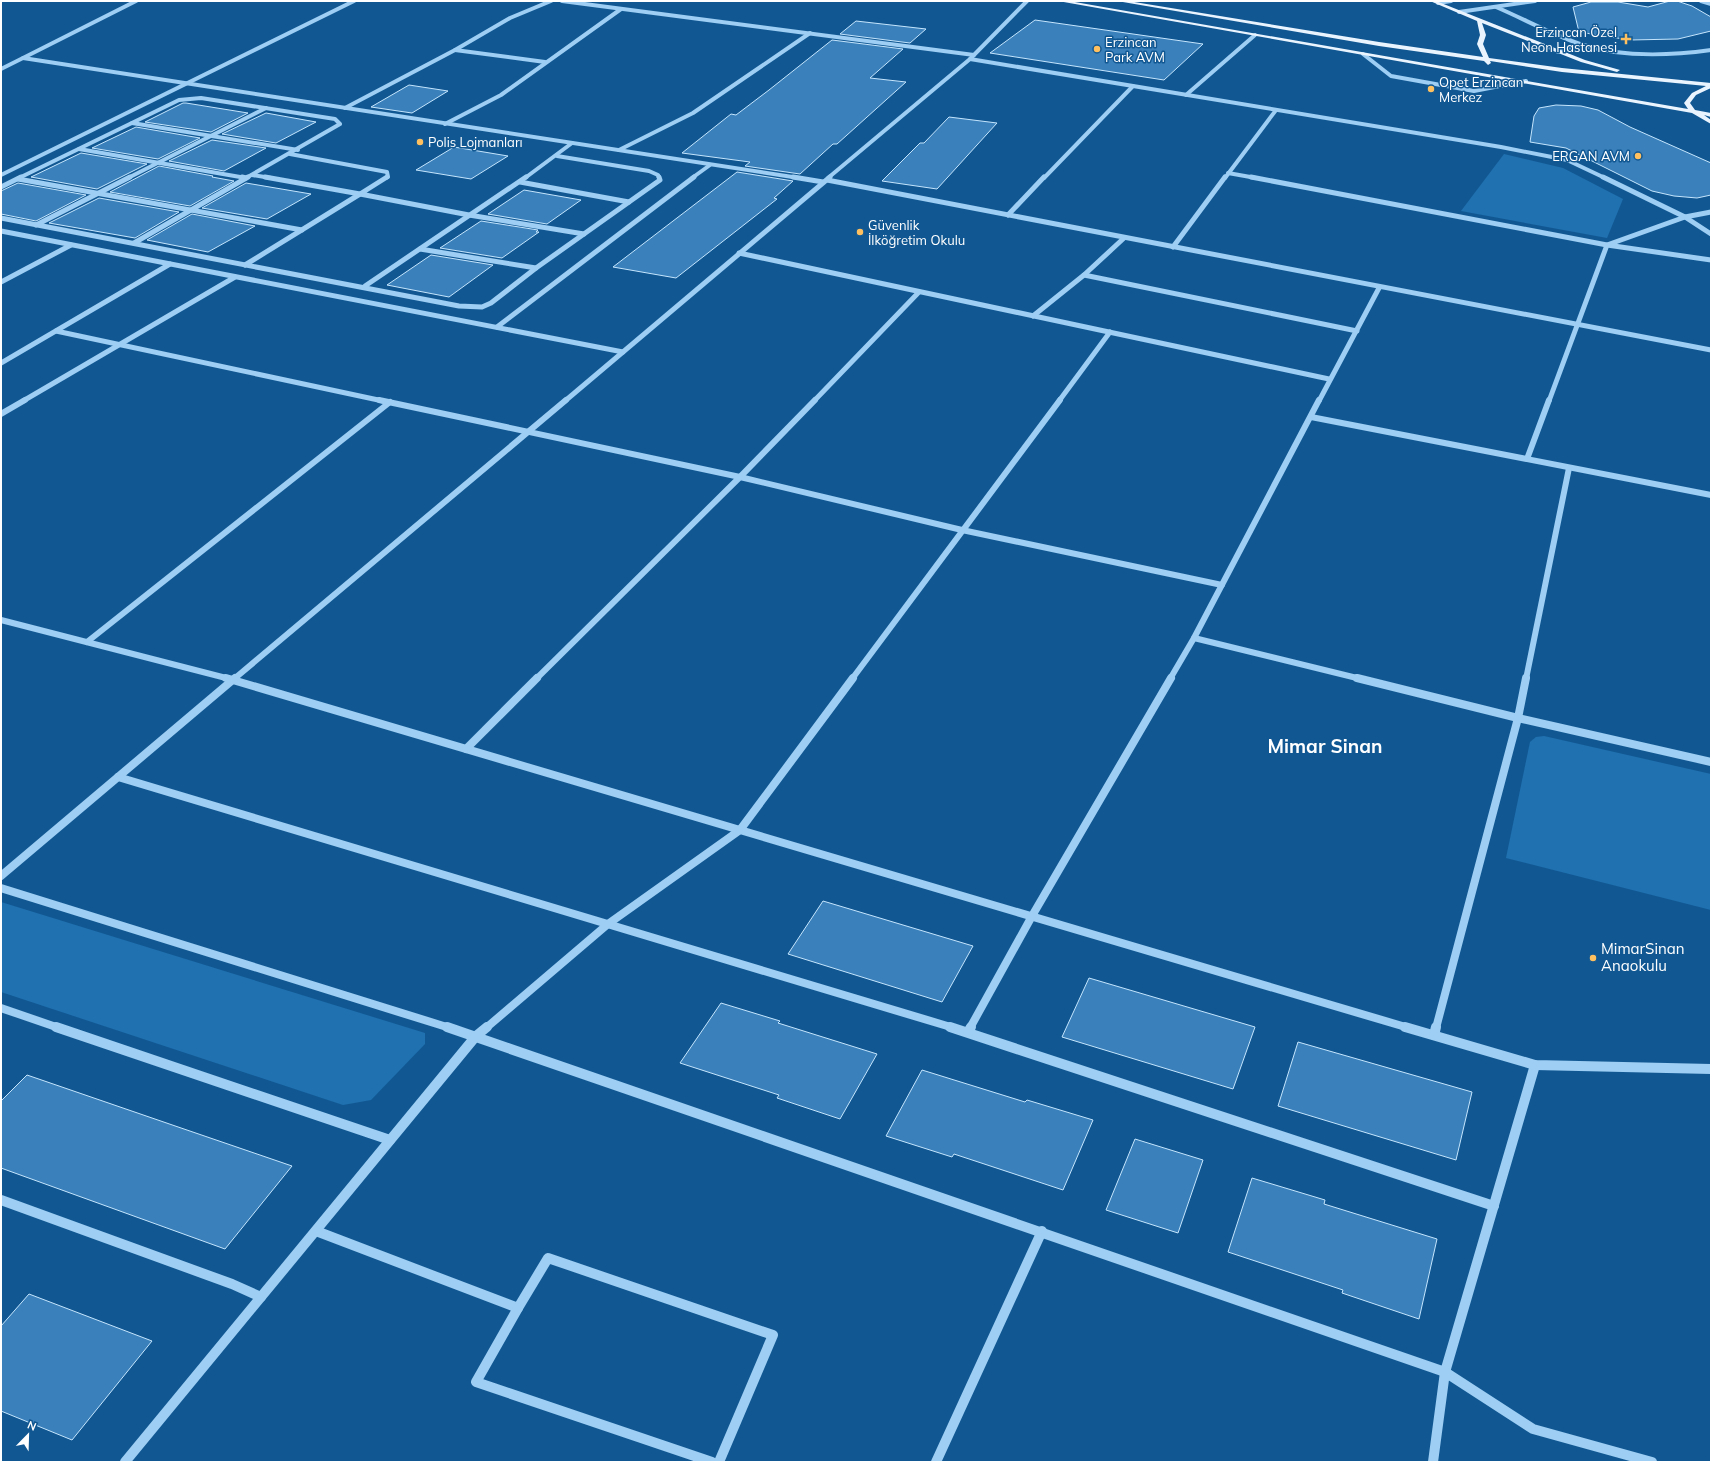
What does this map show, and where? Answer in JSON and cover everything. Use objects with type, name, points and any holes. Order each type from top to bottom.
[{"type":"main road","points":[[1060,1],[1526,81],[1711,115]]},
{"type":"main road","points":[[1119,1],[1296,31],[1486,60],[1711,86]]},
{"type":"main road","points":[[1432,1],[1583,61],[1648,78]]},
{"type":"main road","points":[[1479,20],[1483,35],[1480,44],[1486,60],[1496,76]]},
{"type":"main road","points":[[1711,86],[1694,94],[1687,103],[1692,111],[1711,122]]},
{"type":"street","points":[[1,69],[136,1]]},
{"type":"street","points":[[1,175],[354,1]]},
{"type":"street","points":[[345,108],[455,50],[510,18],[551,1]]},
{"type":"street","points":[[562,1],[810,33],[972,57],[1566,160],[1684,218],[1711,234]]},
{"type":"street","points":[[1,876],[972,57],[1026,1]]},
{"type":"street","points":[[1438,3],[1451,1]]},
{"type":"street","points":[[1459,12],[1535,1]]},
{"type":"street","points":[[1701,1],[1711,4]]},
{"type":"street","points":[[1496,7],[1582,44],[1612,50],[1646,53],[1690,53],[1711,50]]},
{"type":"street","points":[[445,124],[501,95],[620,9]]},
{"type":"street","points":[[619,150],[693,113],[810,33]]},
{"type":"street","points":[[1186,95],[1255,35]]},
{"type":"street","points":[[1558,52],[1582,44]]},
{"type":"street","points":[[455,50],[545,62]]},
{"type":"street","points":[[1363,54],[1391,76],[1474,91],[1526,81]]},
{"type":"street","points":[[23,58],[710,165],[825,181],[1008,215],[1578,326],[1711,350]]},
{"type":"street","points":[[1008,215],[1133,86]]},
{"type":"street","points":[[1,187],[178,100],[192,98],[266,108],[335,119],[340,124],[298,150],[191,209],[134,243]]},
{"type":"street","points":[[36,225],[266,108]]},
{"type":"street","points":[[1173,247],[1276,110]]},
{"type":"street","points":[[132,123],[298,150]]},
{"type":"street","points":[[365,286],[520,182],[557,156],[572,143]]},
{"type":"street","points":[[79,149],[246,178]]},
{"type":"street","points":[[245,265],[388,177],[387,172],[376,169],[290,154]]},
{"type":"street","points":[[1,218],[245,265],[365,286],[459,306],[482,307],[491,303],[536,268],[660,180],[658,175],[649,171],[557,156]]},
{"type":"street","points":[[497,327],[710,165]]},
{"type":"street","points":[[1228,174],[1607,245],[1711,260]]},
{"type":"street","points":[[252,175],[469,215],[584,234]]},
{"type":"street","points":[[18,179],[302,230]]},
{"type":"street","points":[[520,182],[629,202]]},
{"type":"street","points":[[1607,245],[1684,218],[1711,212]]},
{"type":"street","points":[[1,231],[623,352]]},
{"type":"street","points":[[1033,316],[1084,275],[1124,238]]},
{"type":"street","points":[[1,282],[71,245]]},
{"type":"street","points":[[1527,459],[1607,245]]},
{"type":"street","points":[[420,249],[536,268]]},
{"type":"street","points":[[739,253],[1329,379]]},
{"type":"street","points":[[1,364],[170,264]]},
{"type":"street","points":[[1084,275],[1357,331]]},
{"type":"street","points":[[1,414],[235,276]]},
{"type":"street","points":[[968,1032],[1032,916],[1194,638],[1311,417],[1329,379],[1357,331],[1379,288]]},
{"type":"street","points":[[466,749],[740,477],[919,292]]},
{"type":"street","points":[[56,331],[740,477],[962,530],[1222,585]]},
{"type":"street","points":[[125,1462],[476,1036],[608,924],[740,830],[1110,332]]},
{"type":"street","points":[[87,642],[390,402]]},
{"type":"street","points":[[1311,417],[1711,495]]},
{"type":"street","points":[[1434,1035],[1518,718],[1570,468]]},
{"type":"street","points":[[1,628],[5,621],[233,680],[1535,1065],[1711,1069]]},
{"type":"street","points":[[1194,638],[1518,718],[1711,762]]},
{"type":"street","points":[[118,777],[968,1032],[1494,1206]]},
{"type":"street","points":[[1,888],[305,981],[476,1036],[1042,1231],[1445,1372],[1533,1429],[1652,1462]]},
{"type":"street","points":[[1,1008],[390,1140]]},
{"type":"street","points":[[1433,1462],[1445,1372],[1535,1065]]},
{"type":"street","points":[[1,1200],[232,1284],[261,1298]]},
{"type":"street","points":[[316,1231],[518,1308]]},
{"type":"street","points":[[936,1462],[1042,1231]]},
{"type":"street","points":[[712,1462],[476,1382],[548,1258],[773,1335],[719,1462]]},
{"type":"shaded area","points":[[1504,154],[1563,168],[1623,199],[1607,238],[1461,211]]},
{"type":"shaded area","points":[[1544,736],[1711,774],[1711,910],[1506,858],[1530,742],[1536,737]]},
{"type":"shaded area","points":[[1,902],[425,1033],[425,1044],[371,1100],[343,1105],[1,992]]},
{"type":"building","points":[[1670,1],[1677,1],[1692,6],[1711,17],[1711,31],[1678,39],[1630,40],[1579,32],[1573,7],[1591,2],[1618,2],[1648,7]]},
{"type":"building","name":"Erzincan Park AVM","points":[[1035,20],[1203,44],[1164,80],[990,53]]},
{"type":"building","points":[[856,21],[926,29],[910,43],[840,34]]},
{"type":"building","points":[[832,40],[903,49],[870,78],[906,82],[837,144],[833,144],[800,174],[745,166],[750,162],[682,153],[731,114],[736,115]]},
{"type":"building","points":[[409,85],[448,91],[412,113],[371,107]]},
{"type":"building","points":[[183,103],[248,113],[211,132],[145,122]]},
{"type":"building","name":"ERGAN AVM","points":[[1556,105],[1581,106],[1598,110],[1630,127],[1711,163],[1711,195],[1697,198],[1674,196],[1652,191],[1566,148],[1530,142],[1534,116],[1539,108]]},
{"type":"building","points":[[266,113],[316,122],[276,143],[222,134]]},
{"type":"building","points":[[949,117],[997,123],[937,189],[882,181],[920,143],[924,143]]},
{"type":"building","points":[[136,127],[200,138],[158,159],[92,148]]},
{"type":"building","points":[[212,140],[266,148],[224,171],[169,161]]},
{"type":"building","points":[[454,147],[508,156],[471,179],[416,170]]},
{"type":"building","points":[[81,153],[147,164],[97,189],[31,177]]},
{"type":"building","points":[[159,166],[234,181],[190,206],[110,192]]},
{"type":"building","points":[[737,172],[793,181],[774,198],[777,199],[676,278],[613,267]]},
{"type":"building","points":[[18,183],[86,195],[36,221],[1,214],[1,191]]},
{"type":"building","points":[[246,183],[311,194],[267,219],[202,208]]},
{"type":"building","points":[[524,190],[581,200],[547,224],[488,214]]},
{"type":"building","points":[[99,198],[179,212],[135,238],[49,223]]},
{"type":"building","points":[[192,214],[255,226],[208,252],[147,240]]},
{"type":"building","points":[[481,221],[538,230],[536,232],[539,232],[502,258],[440,248]]},
{"type":"building","points":[[431,255],[493,265],[449,297],[387,285]]},
{"type":"building","points":[[823,901],[973,946],[942,1002],[788,954]]},
{"type":"building","points":[[1089,978],[1255,1027],[1233,1089],[1062,1037]]},
{"type":"building","points":[[721,1003],[780,1021],[778,1023],[877,1054],[840,1119],[777,1098],[779,1095],[680,1063]]},
{"type":"building","points":[[1298,1042],[1472,1092],[1456,1160],[1278,1106]]},
{"type":"building","points":[[922,1070],[1025,1102],[1027,1100],[1093,1120],[1063,1190],[954,1154],[952,1157],[886,1136]]},
{"type":"building","points":[[27,1075],[292,1166],[225,1249],[1,1168],[1,1101]]},
{"type":"building","points":[[1135,1139],[1203,1160],[1178,1233],[1106,1210]]},
{"type":"building","points":[[1252,1178],[1325,1200],[1324,1204],[1437,1239],[1419,1319],[1342,1293],[1343,1290],[1228,1252]]},
{"type":"building","points":[[29,1294],[152,1341],[72,1440],[1,1411],[1,1326]]},
{"type":"place","name":"Erzincan Özel Neon Hastanesi","points":[[1626,39]]},
{"type":"place","name":"Erzincan Park AVM","points":[[1097,49]]},
{"type":"place","name":"Opet Erzincan Merkez","points":[[1431,89]]},
{"type":"place","name":"Polis Lojmanları","points":[[420,142]]},
{"type":"place","name":"ERGAN AVM","points":[[1638,156]]},
{"type":"place","name":"Güvenlik İlköğretim Okulu","points":[[860,232]]},
{"type":"place","name":"MimarSinan Anaokulu","points":[[1593,958]]},
{"type":"district","name":"Mimar Sinan","points":[[1325,746]]}]
